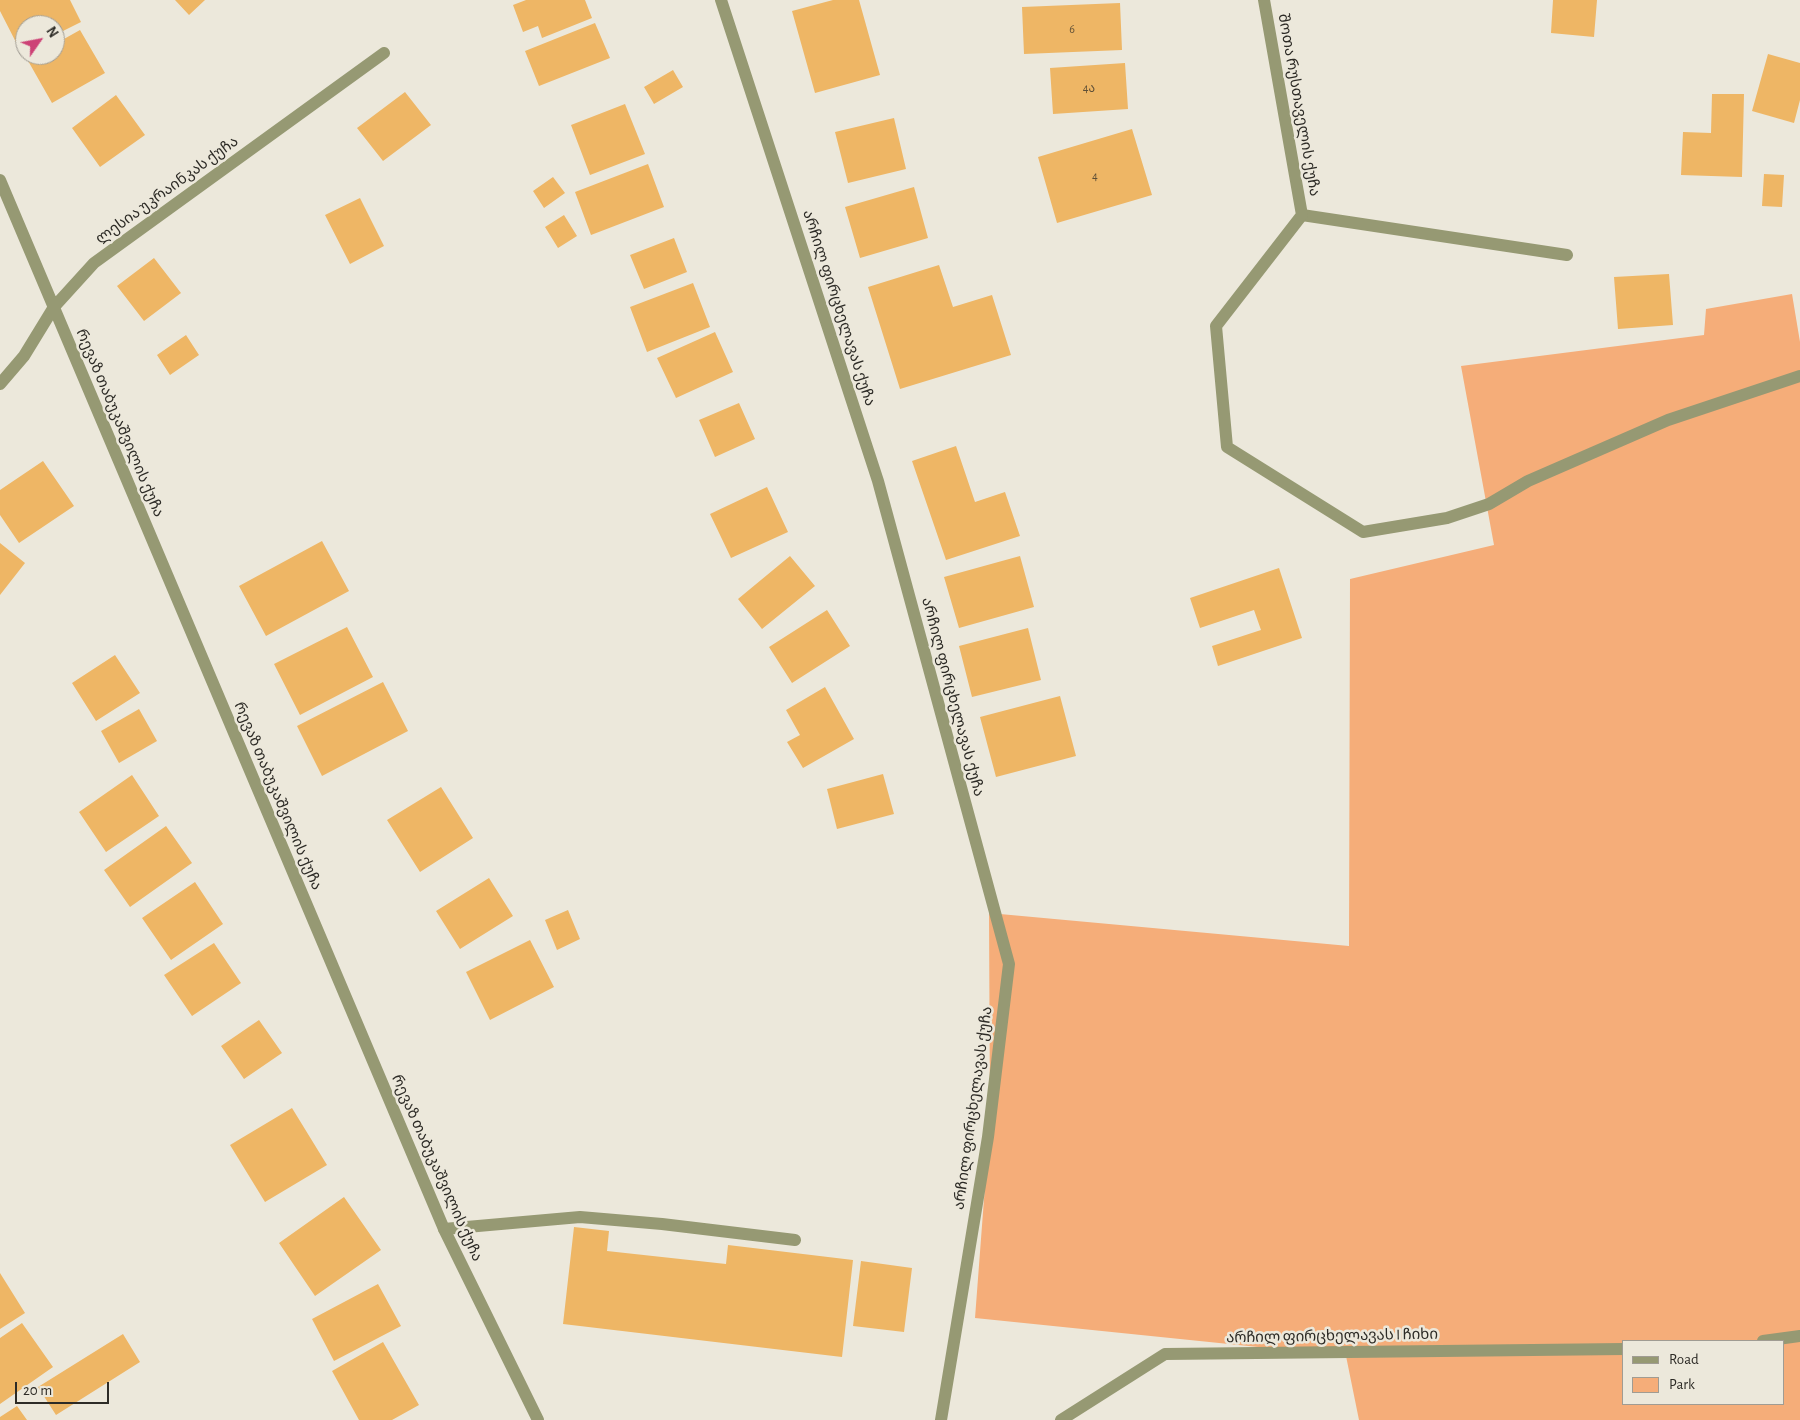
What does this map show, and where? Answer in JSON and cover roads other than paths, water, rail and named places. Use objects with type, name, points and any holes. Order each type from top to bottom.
[{"type":"street","name":"არჩილ ფირცხელავას ქუჩა","points":[[721,0],[878,481],[1009,964],[988,1137],[941,1420]]},
{"type":"street","name":"შოთა რუსთაველის ქუჩა","points":[[1264,0],[1302,216]]},
{"type":"street","name":"ლესია უკრაინკას ქუჩა","points":[[0,384],[24,356],[54,307],[94,263],[384,53]]},
{"type":"street","name":"რევაზ თაბუკაშვილის ქუჩა","points":[[0,180],[444,1229],[538,1420]]},
{"type":"street","points":[[1567,255],[1302,216],[1216,326],[1227,447],[1363,532],[1447,518],[1490,504],[1528,481],[1668,420],[1800,376]]},
{"type":"street","points":[[444,1229],[580,1217],[662,1224],[795,1240]]},
{"type":"street","points":[[1770,1340],[1800,1336]]},
{"type":"street","name":"არჩილ ფირცხელავას I ჩიხი","points":[[1061,1420],[1165,1354],[1622,1349]]}]
